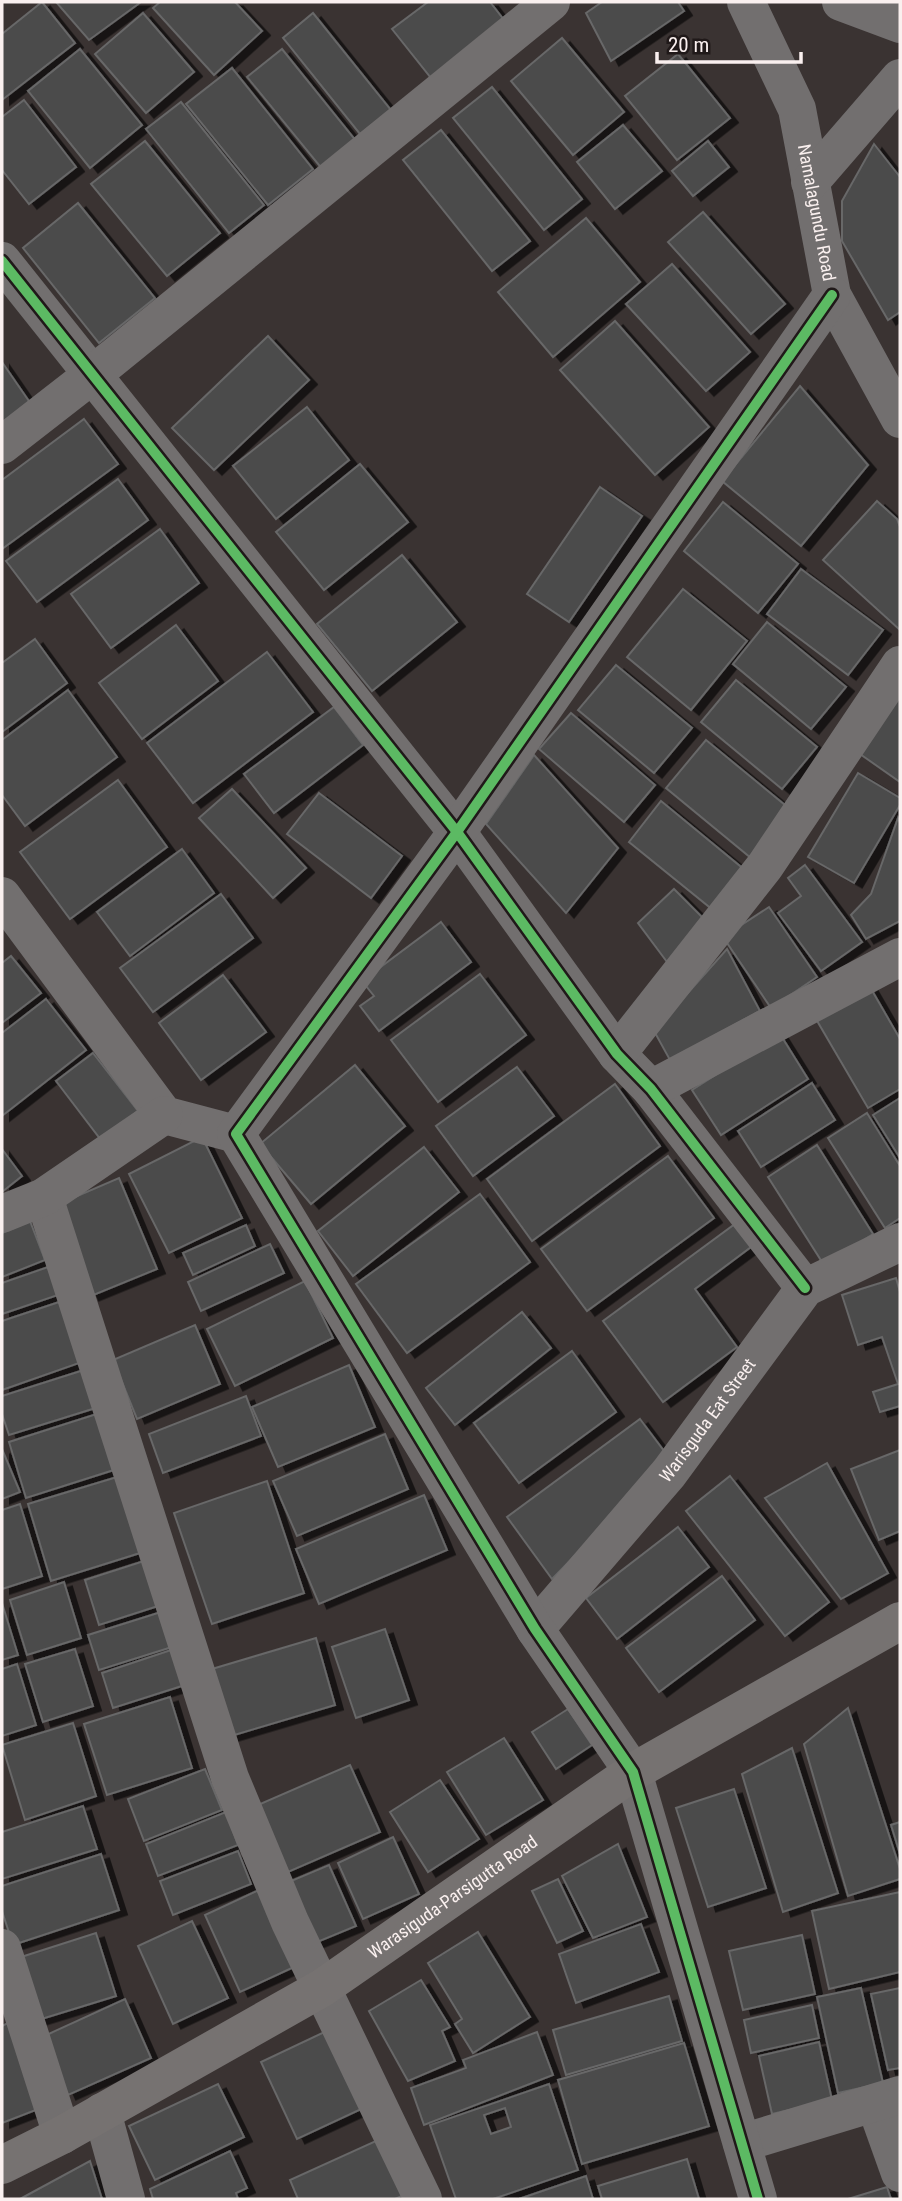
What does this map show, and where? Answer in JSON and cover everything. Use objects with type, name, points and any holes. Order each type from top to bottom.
[{"type":"street","points":[[2,445],[551,2]]},
{"type":"street","name":"Namalagundu Road","points":[[746,2],[797,109],[832,295],[900,419]]},
{"type":"street","points":[[841,2],[900,24]]},
{"type":"street","points":[[810,182],[900,78]]},
{"type":"street","points":[[2,261],[457,832],[617,1054],[650,1089],[805,1288]]},
{"type":"street","points":[[236,1133],[457,832],[832,295]]},
{"type":"street","points":[[617,1054],[765,866],[900,665]]},
{"type":"street","points":[[2,896],[163,1115],[236,1133],[535,1629],[633,1772],[758,2199]]},
{"type":"street","points":[[650,1089],[900,957]]},
{"type":"street","points":[[2,1214],[44,1197],[163,1115]]},
{"type":"street","points":[[44,1197],[230,1778],[290,1922],[423,2199]]},
{"type":"street","name":"Warisguda Eat Street","points":[[535,1629],[669,1473],[805,1288],[900,1242]]},
{"type":"street","name":"Warasiguda-Parsigutta Road","points":[[2,2165],[62,2135],[322,1988],[633,1772],[900,1621]]},
{"type":"street","points":[[2,1948],[62,2135]]},
{"type":"street","points":[[743,2143],[888,2099],[900,2173]]},
{"type":"street","points":[[102,2112],[126,2199]]},
{"type":"building","points":[[42,2],[75,43],[2,100],[2,34]]},
{"type":"building","points":[[56,2],[141,2],[89,40]]},
{"type":"building","points":[[160,2],[235,2],[262,31],[214,75],[153,8]]},
{"type":"building","points":[[428,2],[490,2],[508,25],[435,83],[392,29]]},
{"type":"building","points":[[602,2],[678,2],[684,11],[611,61],[586,13]]},
{"type":"building","points":[[143,13],[194,72],[146,113],[95,54]]},
{"type":"building","points":[[313,13],[391,110],[360,134],[283,38]]},
{"type":"building","points":[[562,38],[624,112],[573,155],[511,81]]},
{"type":"building","points":[[80,49],[142,125],[90,168],[28,91]]},
{"type":"building","points":[[282,49],[357,142],[323,170],[247,77]]},
{"type":"building","points":[[678,54],[730,118],[677,160],[625,96]]},
{"type":"building","points":[[232,68],[313,169],[268,205],[186,104]]},
{"type":"building","points":[[492,87],[582,199],[544,230],[453,118]]},
{"type":"building","points":[[24,100],[76,167],[29,204],[2,170],[2,117]]},
{"type":"building","points":[[181,102],[264,205],[229,233],[146,129]]},
{"type":"building","points":[[623,125],[662,171],[615,209],[577,162]]},
{"type":"building","points":[[441,130],[530,241],[492,271],[403,160]]},
{"type":"building","points":[[145,141],[220,233],[167,276],[91,184]]},
{"type":"building","points":[[708,141],[729,167],[693,196],[672,171]]},
{"type":"building","points":[[874,144],[900,177],[900,312],[888,320],[842,241],[842,201]]},
{"type":"building","points":[[78,203],[155,298],[99,343],[23,248]]},
{"type":"building","points":[[703,212],[785,304],[751,334],[668,242]]},
{"type":"building","points":[[586,218],[640,282],[553,357],[498,292]]},
{"type":"building","points":[[672,264],[750,352],[706,391],[626,304]]},
{"type":"building","points":[[615,321],[709,427],[655,475],[560,370]]},
{"type":"building","points":[[268,336],[309,380],[214,470],[172,428]]},
{"type":"building","points":[[2,362],[33,407],[2,428]]},
{"type":"building","points":[[800,386],[868,465],[801,546],[722,481]]},
{"type":"building","points":[[307,407],[349,460],[276,519],[233,466]]},
{"type":"building","points":[[84,419],[118,464],[2,549],[2,480]]},
{"type":"building","points":[[360,464],[408,522],[324,590],[276,532]]},
{"type":"building","points":[[118,479],[148,520],[37,602],[6,561]]},
{"type":"building","points":[[600,487],[642,516],[569,622],[527,594]]},
{"type":"building","points":[[877,501],[897,519],[900,527],[900,630],[823,560]]},
{"type":"building","points":[[723,502],[798,564],[758,613],[684,551]]},
{"type":"building","points":[[160,529],[199,583],[111,648],[71,594]]},
{"type":"building","points":[[402,555],[457,622],[372,691],[317,624]]},
{"type":"building","points":[[801,569],[883,630],[848,675],[767,614]]},
{"type":"building","points":[[683,589],[747,641],[691,710],[627,657]]},
{"type":"building","points":[[767,622],[846,687],[811,729],[733,664]]},
{"type":"building","points":[[176,625],[218,681],[142,739],[99,683]]},
{"type":"building","points":[[35,639],[67,683],[2,732],[2,663]]},
{"type":"building","points":[[267,652],[313,712],[193,803],[147,743]]},
{"type":"building","points":[[616,665],[692,728],[654,773],[578,710]]},
{"type":"building","points":[[736,680],[817,747],[782,789],[701,722]]},
{"type":"building","points":[[68,690],[117,757],[25,826],[2,795],[2,740]]},
{"type":"building","points":[[900,695],[900,782],[860,754]]},
{"type":"building","points":[[334,707],[363,745],[274,813],[244,774]]},
{"type":"building","points":[[571,713],[655,785],[624,822],[539,749]]},
{"type":"building","points":[[706,740],[791,810],[751,858],[666,788]]},
{"type":"building","points":[[534,755],[618,848],[566,913],[486,824]]},
{"type":"building","points":[[858,773],[900,798],[900,805],[854,883],[808,857]]},
{"type":"building","points":[[118,780],[167,847],[70,919],[20,852]]},
{"type":"building","points":[[232,789],[306,868],[273,898],[199,818]]},
{"type":"building","points":[[319,793],[402,856],[371,898],[287,834]]},
{"type":"building","points":[[661,801],[746,871],[713,910],[629,842]]},
{"type":"building","points":[[898,818],[900,921],[866,939],[851,915],[871,894]]},
{"type":"building","points":[[182,849],[214,893],[130,956],[97,912]]},
{"type":"building","points":[[805,865],[862,942],[821,971],[778,913],[801,896],[788,878]]},
{"type":"building","points":[[674,889],[707,922],[670,966],[638,923]]},
{"type":"building","points":[[221,894],[253,938],[153,1012],[120,968]]},
{"type":"building","points":[[769,907],[817,977],[771,1008],[723,937]]},
{"type":"building","points":[[441,922],[471,962],[379,1031],[360,1006],[374,996],[362,981]]},
{"type":"building","points":[[727,949],[760,1011],[670,1060],[654,1031]]},
{"type":"building","points":[[11,956],[41,993],[2,1023],[2,963]]},
{"type":"building","points":[[480,974],[526,1035],[438,1102],[391,1040]]},
{"type":"building","points":[[223,975],[266,1032],[201,1080],[159,1023]]},
{"type":"building","points":[[870,987],[900,1039],[900,1089],[868,1108],[816,1019]]},
{"type":"building","points":[[46,999],[86,1050],[2,1116],[2,1033]]},
{"type":"building","points":[[780,1034],[808,1079],[721,1135],[692,1090]]},
{"type":"building","points":[[93,1053],[138,1111],[101,1140],[56,1081]]},
{"type":"building","points":[[355,1065],[405,1126],[311,1204],[260,1144]]},
{"type":"building","points":[[517,1067],[554,1116],[473,1176],[436,1126]]},
{"type":"building","points":[[812,1083],[835,1120],[761,1167],[738,1131]]},
{"type":"building","points":[[615,1084],[660,1146],[532,1241],[487,1179]]},
{"type":"building","points":[[900,1098],[900,1158],[873,1115]]},
{"type":"building","points":[[867,1113],[900,1166],[900,1218],[885,1228],[828,1138]]},
{"type":"building","points":[[202,1137],[242,1218],[169,1253],[129,1174]]},
{"type":"building","points":[[817,1145],[873,1234],[824,1265],[768,1177]]},
{"type":"building","points":[[424,1147],[459,1192],[353,1276],[318,1231]]},
{"type":"building","points":[[2,1149],[22,1176],[2,1192]]},
{"type":"building","points":[[668,1156],[714,1218],[587,1311],[541,1249]]},
{"type":"building","points":[[119,1178],[157,1269],[91,1296],[54,1206]]},
{"type":"building","points":[[480,1194],[530,1262],[407,1353],[356,1284]]},
{"type":"building","points":[[30,1221],[45,1260],[2,1277],[2,1233]]},
{"type":"building","points":[[739,1221],[755,1244],[695,1289],[737,1347],[663,1402],[603,1321]]},
{"type":"building","points":[[246,1225],[255,1246],[193,1275],[183,1253]]},
{"type":"building","points":[[270,1244],[284,1273],[201,1311],[188,1282]]},
{"type":"building","points":[[51,1266],[61,1294],[2,1314],[2,1283]]},
{"type":"building","points":[[896,1278],[900,1292],[900,1406],[880,1412],[873,1392],[898,1384],[882,1337],[858,1345],[842,1295]]},
{"type":"building","points":[[305,1281],[333,1338],[235,1386],[207,1329]]},
{"type":"building","points":[[62,1301],[82,1362],[2,1390],[2,1321]]},
{"type":"building","points":[[522,1312],[551,1348],[455,1425],[426,1388]]},
{"type":"building","points":[[195,1325],[220,1384],[137,1419],[113,1360]]},
{"type":"building","points":[[572,1351],[616,1412],[519,1483],[474,1423]]},
{"type":"building","points":[[349,1365],[375,1427],[278,1467],[252,1407]]},
{"type":"building","points":[[90,1368],[102,1406],[9,1435],[2,1414],[2,1396]]},
{"type":"building","points":[[246,1396],[261,1436],[163,1473],[149,1434]]},
{"type":"building","points":[[103,1412],[120,1468],[26,1498],[9,1442]]},
{"type":"building","points":[[640,1419],[670,1459],[552,1579],[507,1517]]},
{"type":"building","points":[[385,1434],[408,1489],[297,1536],[273,1481]]},
{"type":"building","points":[[2,1449],[20,1492],[2,1499]]},
{"type":"building","points":[[900,1450],[900,1531],[879,1540],[851,1469]]},
{"type":"building","points":[[827,1463],[888,1573],[841,1599],[765,1498]]},
{"type":"building","points":[[730,1476],[829,1602],[785,1636],[686,1511]]},
{"type":"building","points":[[117,1477],[140,1553],[51,1581],[28,1504]]},
{"type":"building","points":[[267,1481],[304,1593],[212,1624],[174,1513]]},
{"type":"building","points":[[424,1495],[447,1550],[319,1604],[296,1549]]},
{"type":"building","points":[[20,1504],[42,1576],[2,1589],[2,1510]]},
{"type":"building","points":[[678,1527],[709,1567],[617,1639],[586,1598]]},
{"type":"building","points":[[144,1561],[158,1606],[99,1625],[85,1580]]},
{"type":"building","points":[[722,1576],[755,1620],[659,1692],[626,1648]]},
{"type":"building","points":[[64,1582],[81,1638],[27,1655],[10,1600]]},
{"type":"building","points":[[2,1603],[18,1655],[2,1660]]},
{"type":"building","points":[[161,1612],[172,1647],[99,1670],[88,1635]]},
{"type":"building","points":[[385,1629],[409,1700],[356,1718],[332,1647]]},
{"type":"building","points":[[316,1638],[335,1705],[231,1736],[212,1669]]},
{"type":"building","points":[[177,1648],[188,1684],[113,1708],[102,1673]]},
{"type":"building","points":[[75,1649],[93,1706],[43,1722],[25,1664]]},
{"type":"building","points":[[17,1664],[36,1725],[2,1736],[2,1669]]},
{"type":"building","points":[[170,1697],[192,1768],[107,1795],[84,1724]]},
{"type":"building","points":[[848,1708],[900,1869],[900,1879],[848,1896],[804,1744]]},
{"type":"building","points":[[568,1709],[592,1745],[556,1769],[532,1732]]},
{"type":"building","points":[[73,1723],[96,1796],[25,1820],[2,1745]]},
{"type":"building","points":[[504,1738],[543,1800],[486,1835],[447,1772]]},
{"type":"building","points":[[792,1748],[838,1893],[783,1912],[742,1774]]},
{"type":"building","points":[[350,1765],[380,1832],[281,1875],[251,1808]]},
{"type":"building","points":[[205,1769],[222,1810],[144,1841],[128,1799]]},
{"type":"building","points":[[440,1780],[479,1839],[428,1872],[390,1812]]},
{"type":"building","points":[[734,1789],[766,1888],[708,1907],[676,1808]]},
{"type":"building","points":[[83,1806],[97,1849],[2,1879],[2,1832]]},
{"type":"building","points":[[226,1812],[238,1845],[158,1876],[146,1844]]},
{"type":"building","points":[[900,1822],[900,1854],[891,1825]]},
{"type":"building","points":[[393,1837],[419,1894],[363,1919],[338,1863]]},
{"type":"building","points":[[618,1844],[647,1917],[593,1938],[562,1876]]},
{"type":"building","points":[[238,1851],[251,1884],[173,1915],[160,1881]]},
{"type":"building","points":[[101,1854],[119,1910],[13,1945],[2,1911],[2,1886]]},
{"type":"building","points":[[329,1865],[356,1926],[310,1945],[284,1884]]},
{"type":"building","points":[[558,1879],[583,1931],[557,1943],[532,1891]]},
{"type":"building","points":[[259,1890],[294,1967],[240,1992],[205,1915]]},
{"type":"building","points":[[900,1892],[900,1972],[829,1989],[812,1911]]},
{"type":"building","points":[[192,1921],[228,1998],[173,2024],[138,1946]]},
{"type":"building","points":[[641,1924],[659,1972],[576,2003],[559,1954]]},
{"type":"building","points":[[478,1932],[530,2017],[473,2053],[455,2024],[462,2019],[428,1963]]},
{"type":"building","points":[[96,1933],[116,1996],[35,2021],[15,1959]]},
{"type":"building","points":[[802,1935],[815,1994],[743,2010],[729,1951]]},
{"type":"building","points":[[421,1980],[450,2027],[442,2031],[455,2061],[408,2081],[369,2011]]},
{"type":"building","points":[[861,1988],[883,2083],[838,2093],[817,1997]]},
{"type":"building","points":[[900,1988],[900,2068],[888,2070],[871,1994]]},
{"type":"building","points":[[669,1996],[682,2041],[566,2075],[553,2030]]},
{"type":"building","points":[[125,1999],[151,2058],[68,2095],[42,2037]]},
{"type":"building","points":[[812,2005],[819,2038],[751,2053],[744,2020]]},
{"type":"building","points":[[8,2023],[41,2108],[2,2123],[2,2026]]},
{"type":"building","points":[[335,2027],[372,2104],[297,2139],[261,2062]]},
{"type":"building","points":[[537,2032],[553,2075],[424,2125],[411,2088],[466,2068],[463,2060]]},
{"type":"building","points":[[819,2042],[832,2100],[772,2114],[759,2056]]},
{"type":"building","points":[[684,2043],[709,2126],[582,2164],[558,2080]]},
{"type":"building","points":[[218,2084],[244,2137],[155,2180],[129,2126]]},
{"type":"building","points":[[549,2084],[578,2170],[493,2199],[456,2199],[430,2125]],"holes":[[[505,2108],[511,2127],[491,2134],[484,2115]]]},
{"type":"building","points":[[378,2140],[402,2196],[395,2199],[298,2199],[290,2180]]},
{"type":"building","points":[[230,2151],[247,2188],[236,2193],[238,2199],[153,2199],[150,2189]]},
{"type":"building","points":[[687,2159],[699,2199],[602,2199],[598,2186]]},
{"type":"building","points":[[90,2161],[102,2199],[20,2199]]},
{"type":"building","points":[[586,2176],[593,2199],[519,2199]]},
{"type":"building","points":[[887,2187],[891,2199],[848,2199]]},
{"type":"cycle path","points":[[2,261],[457,832],[617,1054],[651,1089],[805,1288]]},
{"type":"cycle path","points":[[758,2199],[633,1772],[535,1629],[236,1134],[457,832],[832,295]]}]
